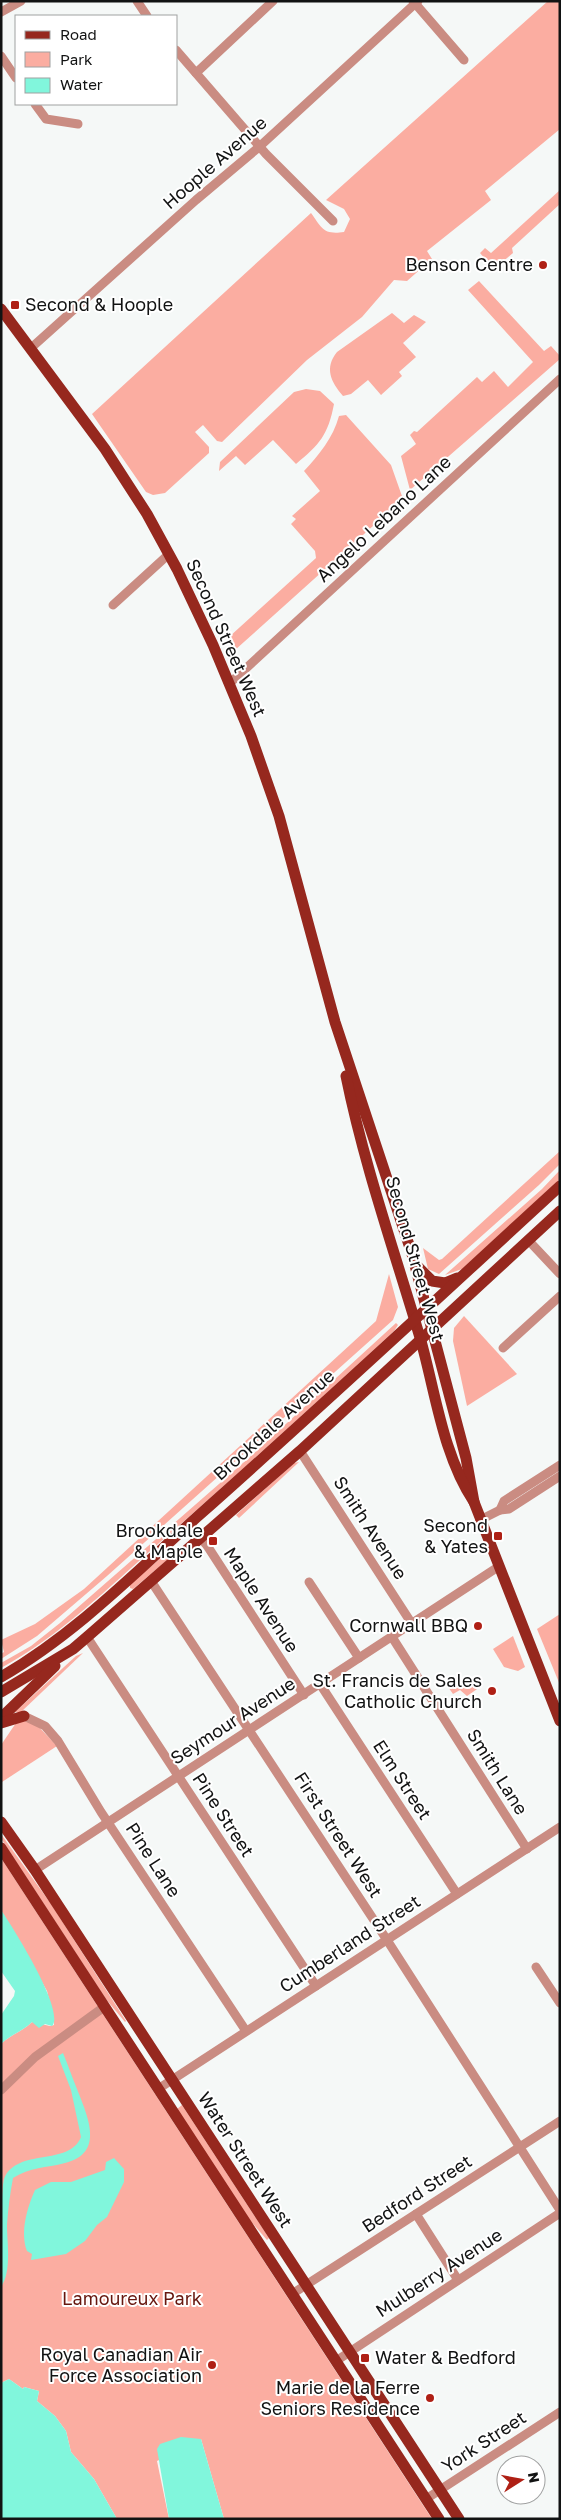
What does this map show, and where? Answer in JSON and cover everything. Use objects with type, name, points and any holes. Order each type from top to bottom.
[{"type":"main road","name":"Second Street West","points":[[1,309],[110,456],[169,554],[230,684],[278,816],[335,1022],[363,1145],[452,1456],[464,1487],[474,1502]]},
{"type":"main road","name":"Second Street West","points":[[335,1022],[412,1254],[466,1458],[474,1502],[560,1721]]},
{"type":"main road","name":"Brookdale Avenue","points":[[1,1677],[36,1656],[72,1628],[190,1524],[560,1186]]},
{"type":"main road","name":"Brookdale Avenue","points":[[1,1692],[73,1649],[88,1637],[300,1451],[560,1211]]},
{"type":"main road","points":[[412,1254],[419,1269],[432,1281],[445,1283],[461,1277]]},
{"type":"main road","points":[[1,1718],[73,1649]]},
{"type":"main road","points":[[1,1723],[24,1716]]},
{"type":"main road","name":"Water Street West","points":[[1,1822],[36,1870],[458,2519]]},
{"type":"main road","name":"Water Street West","points":[[1,1848],[439,2519]]},
{"type":"street","points":[[1,12],[20,1]]},
{"type":"street","points":[[137,1],[146,15]]},
{"type":"street","points":[[196,73],[273,1]]},
{"type":"street","points":[[416,2],[464,60]]},
{"type":"street","name":"Hoople Avenue","points":[[31,348],[196,200],[259,147],[416,2]]},
{"type":"street","points":[[178,52],[259,147],[333,221]]},
{"type":"street","points":[[1,56],[15,77]]},
{"type":"street","points":[[36,105],[46,119],[78,124]]},
{"type":"street","name":"Angelo Lebano Lane","points":[[230,684],[560,379]]},
{"type":"street","points":[[113,606],[169,554]]},
{"type":"street","points":[[529,1240],[560,1274]]},
{"type":"street","points":[[503,1348],[560,1296]]},
{"type":"street","name":"Smith Avenue","points":[[300,1451],[412,1624]]},
{"type":"street","points":[[480,1520],[500,1510],[504,1501],[553,1477],[560,1464]]},
{"type":"street","name":"Maple Avenue","points":[[190,1524],[304,1695]]},
{"type":"street","name":"Seymour Avenue","points":[[36,1870],[498,1567]]},
{"type":"street","name":"First Street West","points":[[151,1581],[387,1940],[560,2212]]},
{"type":"street","points":[[309,1582],[359,1658]]},
{"type":"street","name":"Pine Street","points":[[88,1637],[316,1986]]},
{"type":"street","name":"Smith Lane","points":[[392,1637],[527,1849]]},
{"type":"street","name":"Elm Street","points":[[320,1684],[457,1894]]},
{"type":"street","name":"Pine Lane","points":[[24,1716],[45,1726],[58,1741],[109,1823],[246,2031]]},
{"type":"street","name":"Cumberland Street","points":[[158,2089],[560,1827]]},
{"type":"street","points":[[536,1967],[560,2003]]},
{"type":"street","points":[[1,2090],[35,2057],[104,2007]]},
{"type":"street","name":"Bedford Street","points":[[292,2294],[560,2121]]},
{"type":"street","name":"Mulberry Avenue","points":[[336,2361],[560,2212]]},
{"type":"street","points":[[416,2214],[458,2280]]},
{"type":"street","name":"York Street","points":[[426,2499],[560,2412]]},
{"type":"green space","points":[[548,1],[560,1],[560,129],[485,191],[491,200],[427,251],[432,259],[407,281],[394,280],[362,317],[307,360],[222,442],[217,441],[203,425],[195,432],[209,447],[209,453],[165,493],[153,495],[146,492],[92,414],[311,213],[327,231],[344,232],[350,219],[344,209],[326,200]]},
{"type":"green space","points":[[560,190],[560,204],[512,248],[513,253],[494,269],[480,253],[485,248],[491,253]]},
{"type":"green space","points":[[479,281],[544,351],[551,346],[560,356],[560,359],[410,490],[401,456],[416,444],[410,435],[414,431],[417,432],[477,377],[482,382],[494,371],[508,387],[533,362],[468,290]]},
{"type":"green space","points":[[392,313],[404,323],[414,315],[426,322],[403,343],[416,357],[399,372],[402,376],[381,395],[368,380],[351,394],[343,396],[332,380],[330,369],[333,358],[337,352]]},
{"type":"green space","points":[[306,389],[320,391],[334,404],[326,431],[311,451],[296,464],[273,440],[245,465],[236,456],[219,471],[220,462],[294,392]]},
{"type":"green space","points":[[346,415],[391,465],[403,499],[235,650],[229,637],[316,558],[315,551],[291,524],[296,519],[292,516],[320,491],[304,471],[325,446],[339,416]]},
{"type":"green space","points":[[560,1151],[560,1164],[539,1185],[439,1274],[428,1269],[423,1248],[439,1260],[442,1259]]},
{"type":"green space","points":[[560,1170],[560,1179],[462,1269],[445,1275],[542,1189]]},
{"type":"green space","points":[[389,1274],[398,1307],[393,1320],[107,1576],[37,1636],[1,1659],[1,1654],[4,1652],[1,1640],[35,1624],[84,1589],[376,1321]]},
{"type":"green space","points":[[464,1316],[517,1374],[467,1406],[453,1341],[454,1328]]},
{"type":"green space","points":[[396,1323],[398,1325],[394,1331],[102,1594],[43,1641],[1,1668],[1,1663],[31,1646],[60,1623],[251,1456]]},
{"type":"green space","points":[[299,1462],[239,1518],[236,1515],[294,1463]]},
{"type":"green space","points":[[168,1552],[172,1556],[133,1589],[130,1588],[130,1584]]},
{"type":"green space","points":[[560,1614],[560,1685],[537,1629]]},
{"type":"green space","points":[[513,1636],[525,1667],[518,1671],[504,1667],[493,1649]]},
{"type":"green space","points":[[83,1653],[21,1712],[15,1712],[76,1656]]},
{"type":"green space","points":[[457,1678],[461,1682],[467,1681],[471,1686],[480,1680],[483,1685],[467,1696],[460,1690],[453,1694],[446,1684]]},
{"type":"green space","points":[[21,1719],[37,1725],[57,1746],[2,1782],[1,1745],[18,1720]]},
{"type":"green space","points":[[1,1834],[51,1904],[125,2022],[105,1998],[2,1840]]},
{"type":"green space","name":"Lamoureux Park","points":[[1,1858],[432,2519],[224,2519],[201,2439],[157,2461],[169,2519],[117,2519],[94,2479],[71,2452],[66,2431],[55,2416],[37,2401],[39,2391],[24,2387],[23,2389],[9,2379],[1,2383],[1,2044],[32,2022],[50,2026],[54,2025],[54,2020],[47,1991],[1,1910]]},
{"type":"green space","points":[[182,2105],[269,2238],[267,2240],[248,2218],[177,2109]]},
{"type":"water","points":[[1,1910],[36,1968],[45,1987],[54,2017],[52,2026],[45,2024],[39,2028],[32,2022],[1,2044],[1,2015],[14,1996],[15,1991],[1,1971]]},
{"type":"water","points":[[63,2053],[85,2110],[90,2132],[89,2142],[86,2151],[78,2158],[19,2174],[13,2178],[7,2225],[8,2265],[1,2287],[1,2215],[4,2179],[11,2169],[20,2163],[66,2152],[75,2146],[81,2137],[71,2090],[58,2056]]},
{"type":"water","points":[[114,2158],[124,2169],[124,2182],[107,2217],[97,2225],[85,2241],[66,2254],[31,2260],[32,2254],[27,2251],[25,2244],[24,2228],[29,2204],[35,2190],[51,2182],[71,2182],[105,2170],[106,2162]]},
{"type":"water","points":[[9,2379],[23,2389],[24,2387],[39,2391],[37,2401],[55,2416],[66,2431],[71,2452],[94,2479],[117,2519],[1,2519],[1,2383]]},
{"type":"water","points":[[181,2437],[201,2439],[224,2519],[169,2519],[157,2449],[160,2444]]},
{"type":"place","name":"Benson Centre","points":[[543,265]]},
{"type":"place","name":"Second & Hoople","points":[[15,305]]},
{"type":"place","name":"Second & Yates","points":[[498,1536]]},
{"type":"place","name":"Brookdale & Maple","points":[[213,1541]]},
{"type":"place","name":"Cornwall BBQ","points":[[478,1626]]},
{"type":"place","name":"St. Francis de Sales Catholic Church","points":[[492,1691]]},
{"type":"place","name":"Water & Bedford","points":[[365,2358]]},
{"type":"place","name":"Royal Canadian Air Force Association","points":[[212,2365]]},
{"type":"place","name":"Marie de la Ferre Seniors Residence","points":[[430,2398]]}]
